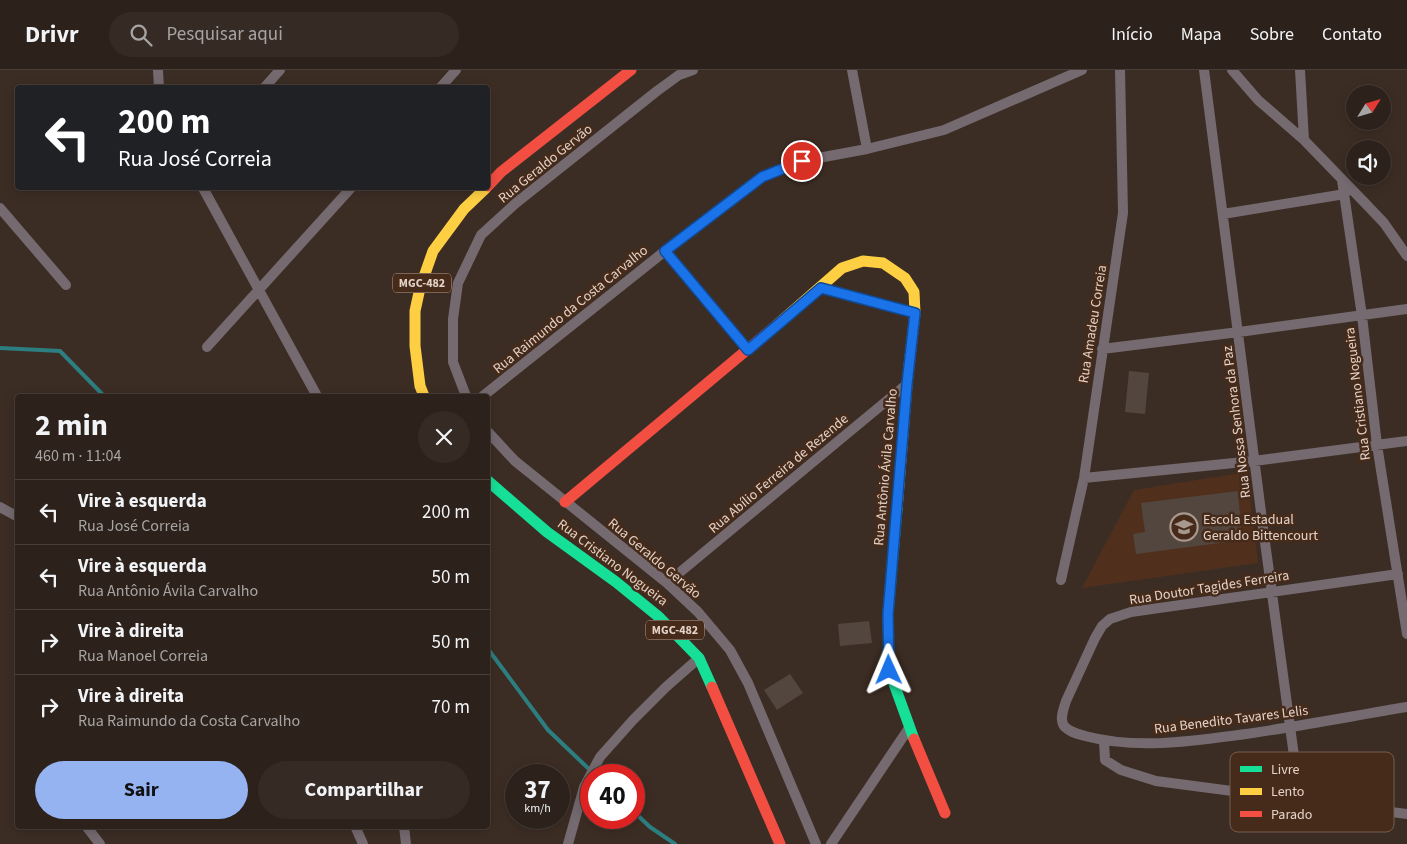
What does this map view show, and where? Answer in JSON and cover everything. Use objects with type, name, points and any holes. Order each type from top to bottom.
[{"type":"main road","name":"MGC-482","points":[[490,184],[501,172],[631,70]]},
{"type":"main road","name":"MGC-482","points":[[423,394],[420,386],[415,346],[415,311],[420,288],[433,251],[464,210],[484,190]]},
{"type":"main road","name":"Rua Antônio Ávila Carvalho","points":[[564,502],[748,350],[842,268],[863,261],[883,263],[905,278],[914,292],[915,313],[907,384],[888,614],[889,670],[909,728],[945,813]]},
{"type":"main road","name":"Rua Cristiano Nogueira","points":[[490,483],[525,514],[650,607],[682,637],[699,658],[780,844]]},
{"type":"street","points":[[158,70],[159,85]]},
{"type":"street","points":[[267,85],[280,70]]},
{"type":"street","points":[[443,85],[456,70]]},
{"type":"street","name":"Rua Geraldo Gervão","points":[[465,394],[453,362],[452,319],[458,283],[481,235],[516,203],[657,91],[679,76],[693,70]]},
{"type":"street","points":[[852,70],[867,149]]},
{"type":"street","name":"Rua Raimundo da Costa Carvalho","points":[[486,394],[665,251],[762,177],[802,161],[867,149],[944,130],[1082,70]]},
{"type":"street","name":"Rua Amadeu Correia","points":[[1061,580],[1084,478],[1123,213],[1120,70]]},
{"type":"street","name":"Rua Nossa Senhora da Paz","points":[[1204,70],[1239,332],[1270,592],[1293,752]]},
{"type":"street","points":[[1232,70],[1258,100],[1304,140],[1384,224],[1407,256]]},
{"type":"street","points":[[1300,70],[1304,140]]},
{"type":"street","name":"Rua Cristiano Nogueira","points":[[1342,180],[1362,316],[1377,445],[1407,634]]},
{"type":"street","points":[[204,190],[316,394]]},
{"type":"street","points":[[207,347],[349,190]]},
{"type":"street","points":[[1223,214],[1345,194]]},
{"type":"street","points":[[0,208],[66,285]]},
{"type":"street","points":[[665,251],[748,350]]},
{"type":"street","points":[[821,288],[915,313]]},
{"type":"street","points":[[1102,349],[1362,316],[1407,308]]},
{"type":"street","name":"Rua Abílio Ferreira de Rezende","points":[[667,583],[907,384]]},
{"type":"street","name":"Rua Geraldo Gervão","points":[[490,434],[515,461],[667,583],[698,612],[730,650],[748,683],[816,844]]},
{"type":"street","points":[[1084,478],[1254,461],[1407,441]]},
{"type":"street","points":[[0,507],[15,515]]},
{"type":"street","name":"Rua Doutor Tagides Ferreira","points":[[1062,722],[1066,701],[1095,638],[1102,626],[1110,619],[1131,612],[1398,574]]},
{"type":"street","points":[[568,844],[584,787],[600,756],[666,687],[699,658]]},
{"type":"street","name":"Rua Benedito Tavares Lelis","points":[[1062,722],[1065,728],[1074,733],[1104,741],[1160,744],[1289,727],[1407,707]]},
{"type":"street","points":[[831,844],[909,728]]},
{"type":"street","points":[[1104,741],[1105,760],[1121,770],[1156,781],[1230,791]]},
{"type":"street","points":[[1394,812],[1407,814]]},
{"type":"street","points":[[88,829],[100,844]]},
{"type":"street","points":[[356,829],[363,844]]},
{"type":"street","points":[[404,829],[406,844]]},
{"type":"shaded area","name":"Escola Estadual Geraldo Bittencourt","points":[[1247,472],[1258,563],[1082,588],[1134,490]]},
{"type":"building","points":[[1129,371],[1149,373],[1145,414],[1125,412]]},
{"type":"building","points":[[1238,491],[1242,540],[1136,554],[1133,534],[1145,532],[1141,503]]},
{"type":"building","points":[[869,621],[872,643],[840,646],[838,624]]},
{"type":"building","points":[[790,674],[803,693],[777,710],[764,690]]},
{"type":"waterway","points":[[0,348],[60,351],[102,394]]},
{"type":"waterway","points":[[490,652],[548,730],[584,764]]},
{"type":"waterway","points":[[645,822],[675,844]]},
{"type":"traffic: fast","points":[[490,483],[547,532],[616,582],[659,617],[699,658],[712,687]]},
{"type":"traffic: fast","points":[[897,509],[888,613],[889,670],[914,739]]},
{"type":"traffic: slow","points":[[423,394],[420,386],[415,346],[415,311],[420,288],[433,251],[464,209],[484,190]]},
{"type":"traffic: slow","points":[[778,324],[842,268],[863,261],[883,263],[905,278],[914,292],[915,313],[897,509]]},
{"type":"traffic: jam","points":[[490,184],[501,172],[631,70]]},
{"type":"traffic: jam","points":[[565,502],[778,324]]},
{"type":"traffic: jam","points":[[712,687],[780,844]]},
{"type":"traffic: jam","points":[[914,739],[945,813]]},
{"type":"place","name":"Escola Estadual Geraldo Bittencourt","points":[[1184,527]]},
{"type":"route","points":[[802,161],[762,177],[665,251],[748,350],[821,288],[915,313],[907,384],[888,614],[889,670]]}]
